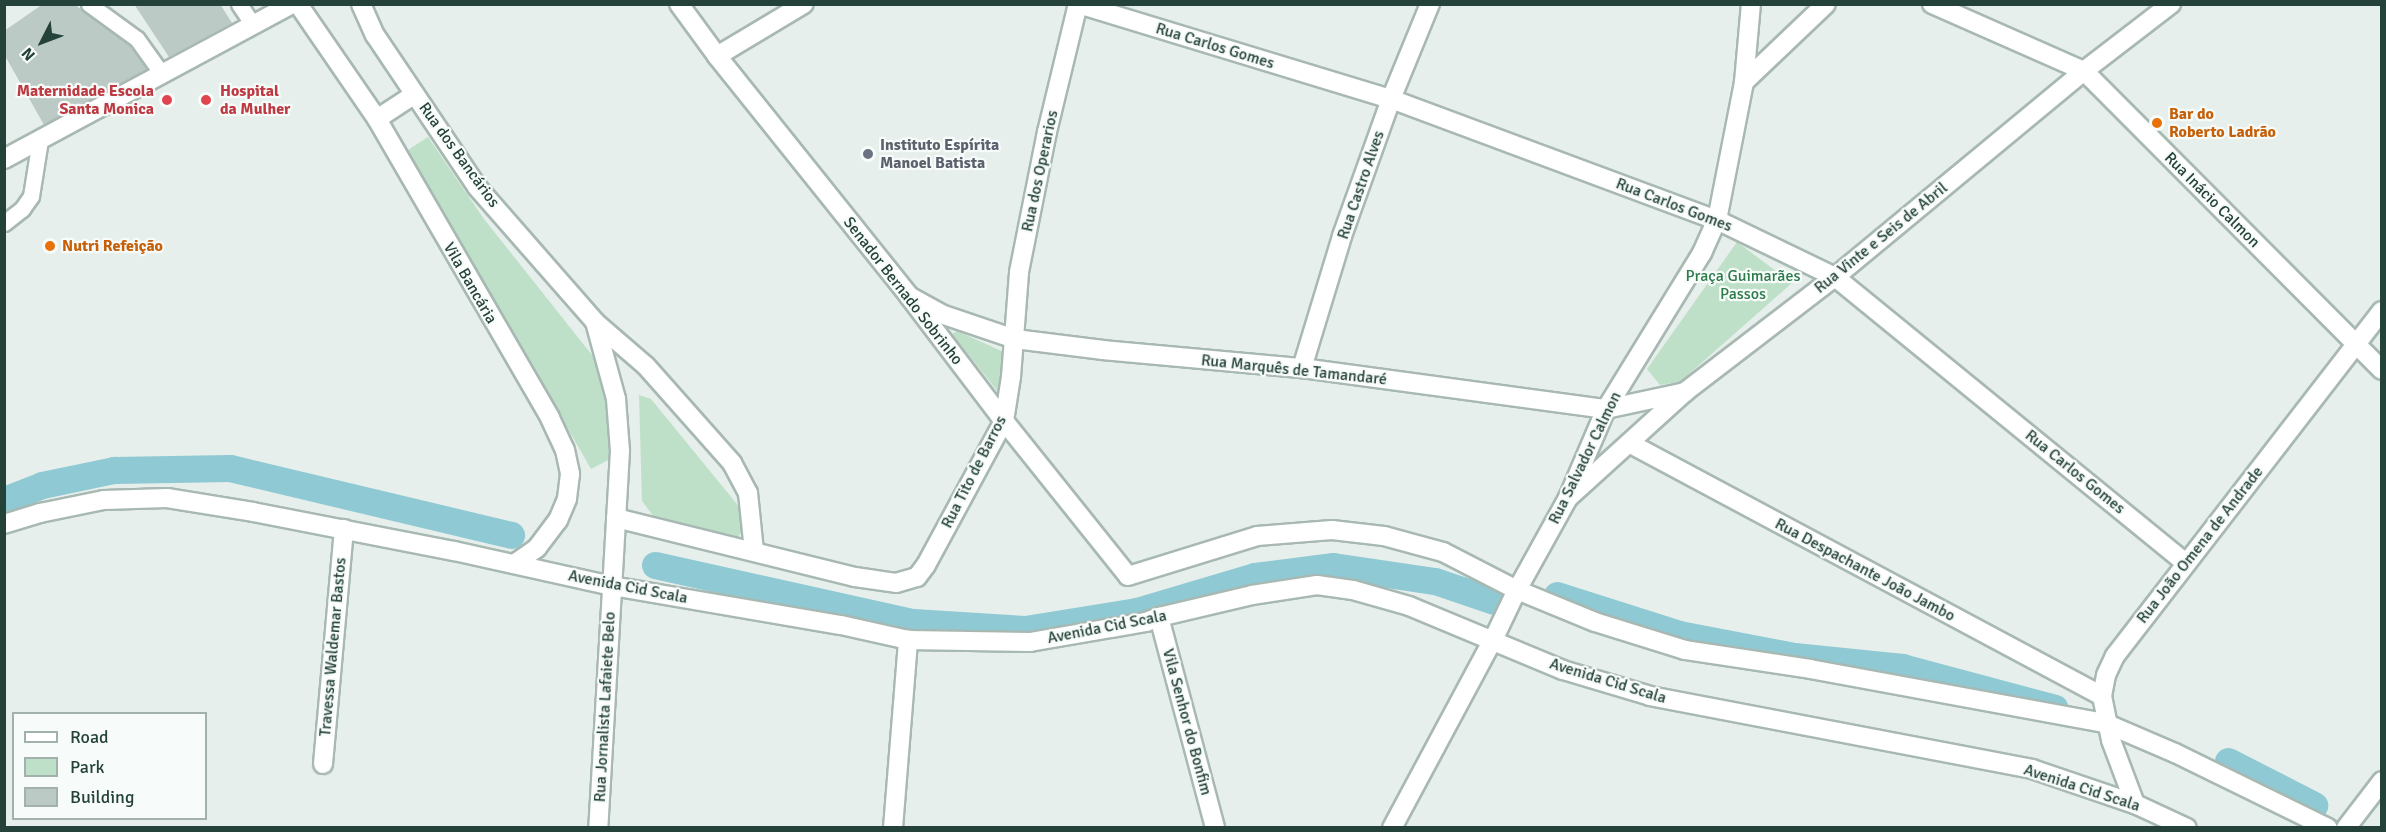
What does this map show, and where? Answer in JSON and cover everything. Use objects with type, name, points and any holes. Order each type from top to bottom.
[{"type":"street","points":[[6,158],[292,4]]},
{"type":"street","name":"Vila Bancária","points":[[298,4],[377,119],[550,418],[565,450],[570,474],[567,499],[558,519],[537,548],[514,564]]},
{"type":"street","name":"Rua dos Bancários","points":[[361,4],[375,35],[477,187],[595,322],[646,366],[732,463],[748,493],[754,551]]},
{"type":"street","name":"Senador Bernado Sobrinho","points":[[680,4],[717,56],[909,296],[1004,421],[1128,576],[1257,536],[1332,530],[1384,537],[1443,552],[1517,590]]},
{"type":"street","points":[[717,56],[804,4]]},
{"type":"street","name":"Rua Carlos Gomes","points":[[1078,4],[1390,99],[1717,220],[1835,277],[2186,562]]},
{"type":"street","name":"Rua dos Operarios","points":[[1015,339],[1019,272],[1047,132],[1078,4]]},
{"type":"street","name":"Rua Castro Alves","points":[[1302,368],[1342,236],[1390,99],[1430,4]]},
{"type":"street","name":"Rua Salvador Calmon","points":[[1392,828],[1568,498],[1606,409],[1702,253],[1717,220],[1744,82],[1751,4]]},
{"type":"street","points":[[1744,82],[1826,4]]},
{"type":"street","name":"Rua Inácio Calmon","points":[[1932,4],[2084,71],[2382,370]]},
{"type":"street","name":"Rua Vinte e Seis de Abril","points":[[1568,498],[1685,392],[1835,277],[2084,71],[2171,4]]},
{"type":"street","points":[[377,119],[415,94]]},
{"type":"street","name":"Rua Marquês de Tamandaré","points":[[909,296],[941,314],[1015,339],[1103,350],[1302,368],[1606,409],[1685,392]]},
{"type":"street","name":"Rua João Omena de Andrade","points":[[2135,804],[2106,723],[2102,696],[2106,675],[2115,656],[2382,311]]},
{"type":"street","name":"Rua dos Bancários","points":[[595,322],[616,399],[620,427],[612,586]]},
{"type":"street","name":"Rua Tito de Barros","points":[[754,551],[855,577],[896,583],[918,576],[1004,421],[1015,339]]},
{"type":"street","name":"Rua Despachante João Jambo","points":[[1629,443],[2102,696]]},
{"type":"street","name":"Avenida Cid Scala","points":[[4,524],[40,513],[104,500],[167,498],[344,529],[612,586],[841,625],[908,640],[1030,642],[1146,622],[1252,595],[1317,585],[1353,590],[1409,606],[1494,639],[1563,670],[1650,696],[2032,769],[2135,804],[2187,828]]},
{"type":"street","points":[[616,518],[754,551]]},
{"type":"street","name":"Travessa Waldemar Bastos","points":[[323,764],[344,529]]},
{"type":"street","name":"Rua Jornalista Lafaiete Belo","points":[[598,828],[612,586]]},
{"type":"street","points":[[1517,590],[1595,622],[1684,650],[1810,669],[2106,723],[2175,753],[2328,828]]},
{"type":"street","name":"Vila Senhor do Bonfim","points":[[1159,617],[1215,828]]},
{"type":"street","points":[[893,828],[908,640]]},
{"type":"street","points":[[2346,828],[2382,781]]},
{"type":"lane","points":[[89,4],[137,39],[162,74]]},
{"type":"lane","points":[[239,4],[253,25]]},
{"type":"lane","points":[[4,223],[22,209],[31,196],[40,140]]},
{"type":"green space","points":[[428,137],[484,219],[592,355],[616,417],[612,458],[591,469],[408,150]]},
{"type":"green space","name":"Praça Guimarães Passos","points":[[1737,242],[1792,283],[1680,382],[1660,385],[1647,369]]},
{"type":"green space","points":[[957,331],[1006,353],[999,393],[952,334]]},
{"type":"green space","points":[[639,395],[651,399],[741,509],[744,530],[734,541],[654,517],[642,501]]},
{"type":"building","points":[[43,4],[74,4],[130,46],[147,69],[44,125],[4,54],[4,31]]},
{"type":"building","points":[[134,4],[220,4],[232,23],[169,57]]},
{"type":"waterway","points":[[4,500],[42,485],[114,470],[230,468],[511,535]]},
{"type":"waterway","points":[[655,565],[913,622],[1025,629],[1137,611],[1255,576],[1333,566],[1435,581],[1494,601]]},
{"type":"waterway","points":[[1557,595],[1679,634],[1794,656],[1902,667],[2055,708]]},
{"type":"waterway","points":[[2228,761],[2314,805]]},
{"type":"place","name":"Maternidade Escola Santa Monica","points":[[167,100]]},
{"type":"place","name":"Hospital da Mulher","points":[[206,100]]},
{"type":"place","name":"Bar do Roberto Ladrão","points":[[2157,123]]},
{"type":"place","name":"Instituto Espírita Manoel Batista","points":[[868,154]]},
{"type":"place","name":"Nutri Refeição","points":[[50,246]]}]
